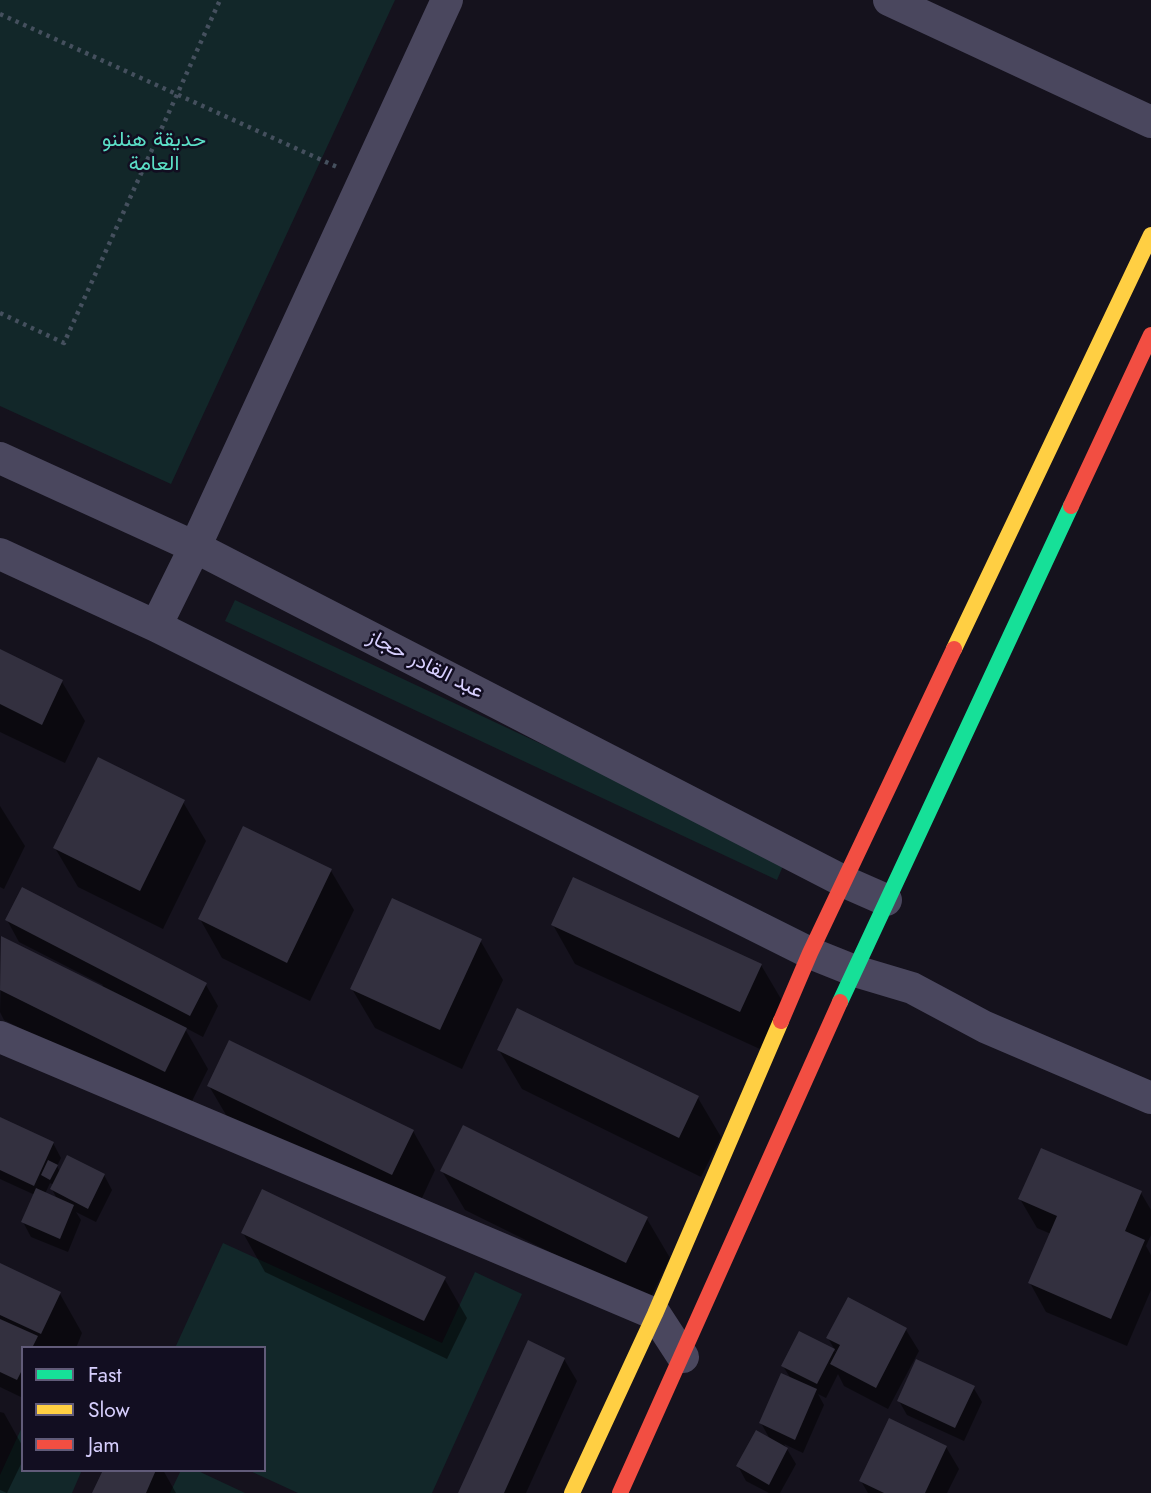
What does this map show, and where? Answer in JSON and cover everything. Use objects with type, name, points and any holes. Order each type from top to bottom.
[{"type":"main road","points":[[572,1493],[655,1314],[810,953],[1151,236]]},
{"type":"main road","points":[[621,1493],[886,900],[1151,335]]},
{"type":"street","points":[[156,626],[447,0]]},
{"type":"street","points":[[889,0],[1151,122]]},
{"type":"street","name":"عبد القادر حجاز","points":[[0,458],[195,547],[845,882],[886,900]]},
{"type":"street","points":[[0,554],[156,626],[810,953],[855,971],[912,988],[985,1027],[1151,1098]]},
{"type":"street","points":[[0,1037],[655,1314],[683,1357]]},
{"type":"path","points":[[0,313],[64,343],[220,0]]},
{"type":"path","points":[[0,14],[364,180]]},
{"type":"green space","name":"حديقة هنلنو العامة","points":[[0,0],[395,0],[171,484],[0,406]]},
{"type":"green space","points":[[235,600],[786,859],[777,880],[225,621]]},
{"type":"green space","points":[[223,1243],[442,1343],[475,1272],[522,1294],[432,1493],[298,1493],[252,1472],[266,1472],[266,1346],[176,1346]]},
{"type":"green space","points":[[21,1429],[21,1472],[81,1472],[72,1493],[0,1493],[0,1475]]},
{"type":"green space","points":[[180,1472],[200,1472],[245,1493],[170,1493]]},
{"type":"building","points":[[0,649],[63,680],[42,725],[0,704]]},
{"type":"building","points":[[98,757],[185,800],[140,891],[53,848]]},
{"type":"building","points":[[243,826],[332,869],[287,963],[198,919]]},
{"type":"building","points":[[573,877],[762,964],[740,1012],[551,925]]},
{"type":"building","points":[[22,887],[207,983],[190,1016],[5,920]]},
{"type":"building","points":[[392,898],[482,939],[440,1030],[350,989]]},
{"type":"building","points":[[1,936],[187,1028],[165,1072],[0,990]]},
{"type":"building","points":[[517,1008],[699,1096],[679,1138],[497,1050]]},
{"type":"building","points":[[229,1040],[414,1130],[392,1175],[207,1086]]},
{"type":"building","points":[[0,1117],[54,1142],[34,1186],[0,1170]]},
{"type":"building","points":[[463,1125],[648,1217],[626,1263],[440,1171]]},
{"type":"building","points":[[1041,1148],[1142,1191],[1125,1231],[1145,1240],[1111,1319],[1028,1283],[1057,1216],[1018,1199]]},
{"type":"building","points":[[67,1155],[105,1174],[88,1209],[50,1189]]},
{"type":"building","points":[[48,1160],[58,1165],[50,1180],[41,1175]]},
{"type":"building","points":[[36,1188],[74,1205],[60,1239],[21,1222]]},
{"type":"building","points":[[262,1189],[446,1277],[424,1321],[241,1233]]},
{"type":"building","points":[[0,1263],[61,1292],[41,1334],[0,1315]]},
{"type":"building","points":[[848,1297],[907,1328],[876,1388],[830,1364],[840,1345],[826,1338]]},
{"type":"building","points":[[0,1319],[38,1336],[33,1346],[21,1346],[21,1372],[17,1380],[0,1372]]},
{"type":"building","points":[[799,1331],[835,1349],[817,1384],[781,1366]]},
{"type":"building","points":[[528,1340],[565,1358],[504,1493],[458,1493]]},
{"type":"building","points":[[916,1359],[975,1386],[955,1428],[897,1401]]},
{"type":"building","points":[[781,1373],[817,1389],[795,1440],[759,1423]]},
{"type":"building","points":[[889,1418],[947,1446],[925,1493],[884,1493],[859,1481]]},
{"type":"building","points":[[756,1430],[788,1448],[769,1485],[736,1466]]},
{"type":"building","points":[[102,1472],[155,1472],[146,1493],[92,1493]]},
{"type":"traffic: fast","points":[[840,1002],[1071,506]]},
{"type":"traffic: slow","points":[[954,649],[1151,235]]},
{"type":"traffic: slow","points":[[572,1493],[655,1314],[781,1021]]},
{"type":"traffic: jam","points":[[1071,506],[1151,335]]},
{"type":"traffic: jam","points":[[781,1021],[810,953],[954,649]]},
{"type":"traffic: jam","points":[[620,1493],[840,1002]]}]
